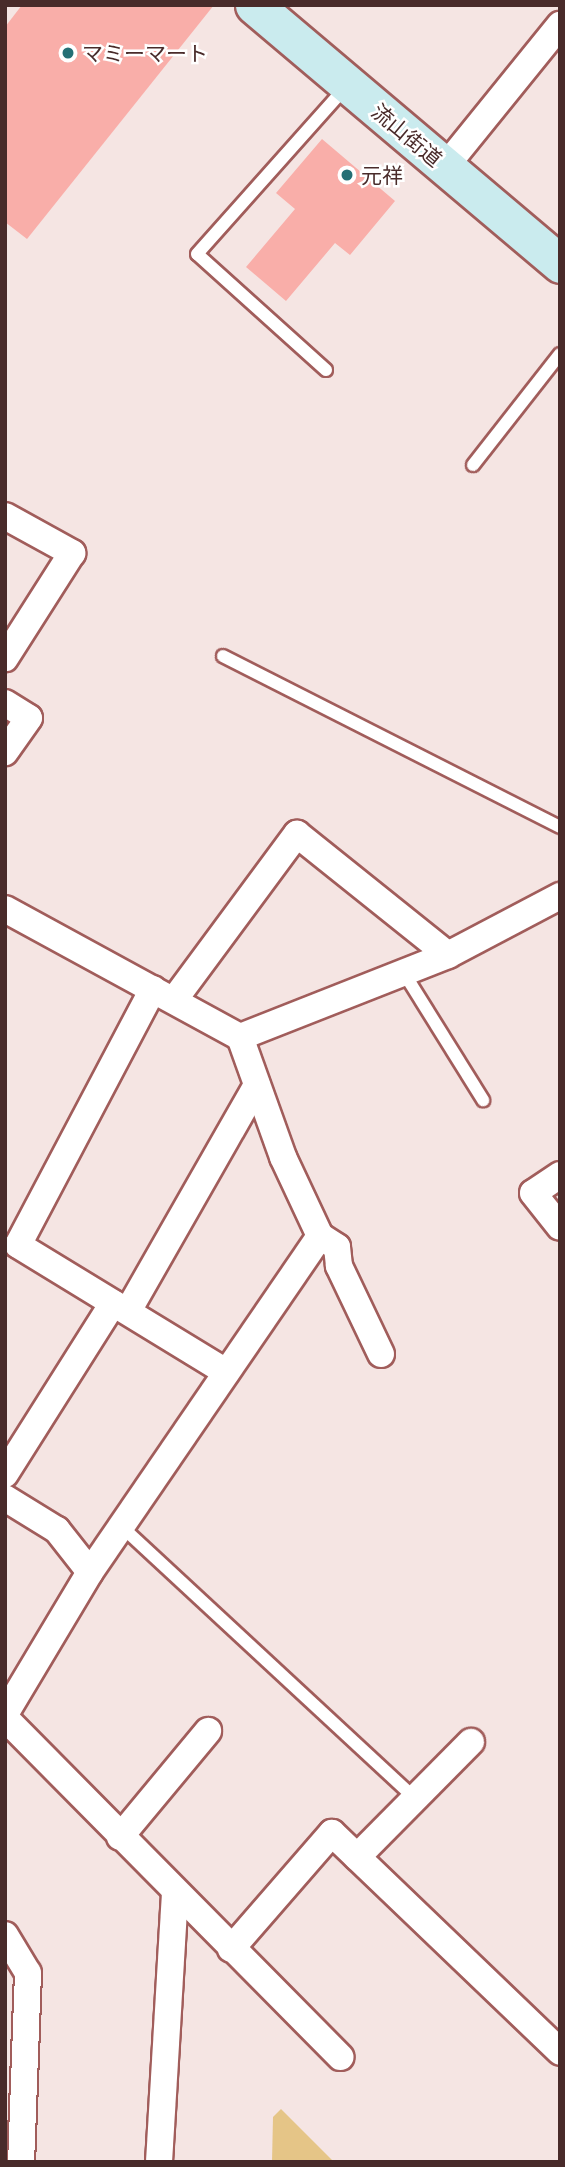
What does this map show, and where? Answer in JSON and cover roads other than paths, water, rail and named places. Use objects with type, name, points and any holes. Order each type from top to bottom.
[{"type":"street","name":"流山街道","points":[[254,5],[560,264]]},
{"type":"street","points":[[445,167],[560,25]]},
{"type":"street","points":[[5,516],[72,553],[5,658]]},
{"type":"street","points":[[5,703],[29,718],[5,752]]},
{"type":"street","points":[[226,1372],[19,1245],[164,994],[297,834],[448,956]]},
{"type":"street","points":[[240,1037],[448,956],[560,896]]},
{"type":"street","points":[[5,908],[240,1037],[283,1157],[320,1236],[337,1247],[339,1266],[381,1354]]},
{"type":"street","points":[[5,1474],[120,1307],[257,1085]]},
{"type":"street","points":[[560,1175],[533,1193],[560,1227]]},
{"type":"street","points":[[320,1236],[90,1572],[5,1716],[175,1893],[340,2057]]},
{"type":"street","points":[[5,1498],[57,1530],[90,1572]]},
{"type":"street","points":[[120,1837],[208,1731]]},
{"type":"street","points":[[357,1857],[471,1742]]},
{"type":"street","points":[[231,1949],[332,1833],[560,2052]]},
{"type":"street","points":[[159,2162],[175,1893]]},
{"type":"street","points":[[5,1935],[27,1973],[21,2162]]},
{"type":"lane","points":[[326,370],[197,254],[348,86]]},
{"type":"lane","points":[[473,464],[560,354]]},
{"type":"lane","points":[[223,656],[560,827]]},
{"type":"lane","points":[[404,973],[483,1100]]},
{"type":"lane","points":[[121,1525],[415,1798]]},
{"type":"place","name":"マミーマート","points":[[68,53]]},
{"type":"place","name":"元祥","points":[[347,175]]}]
